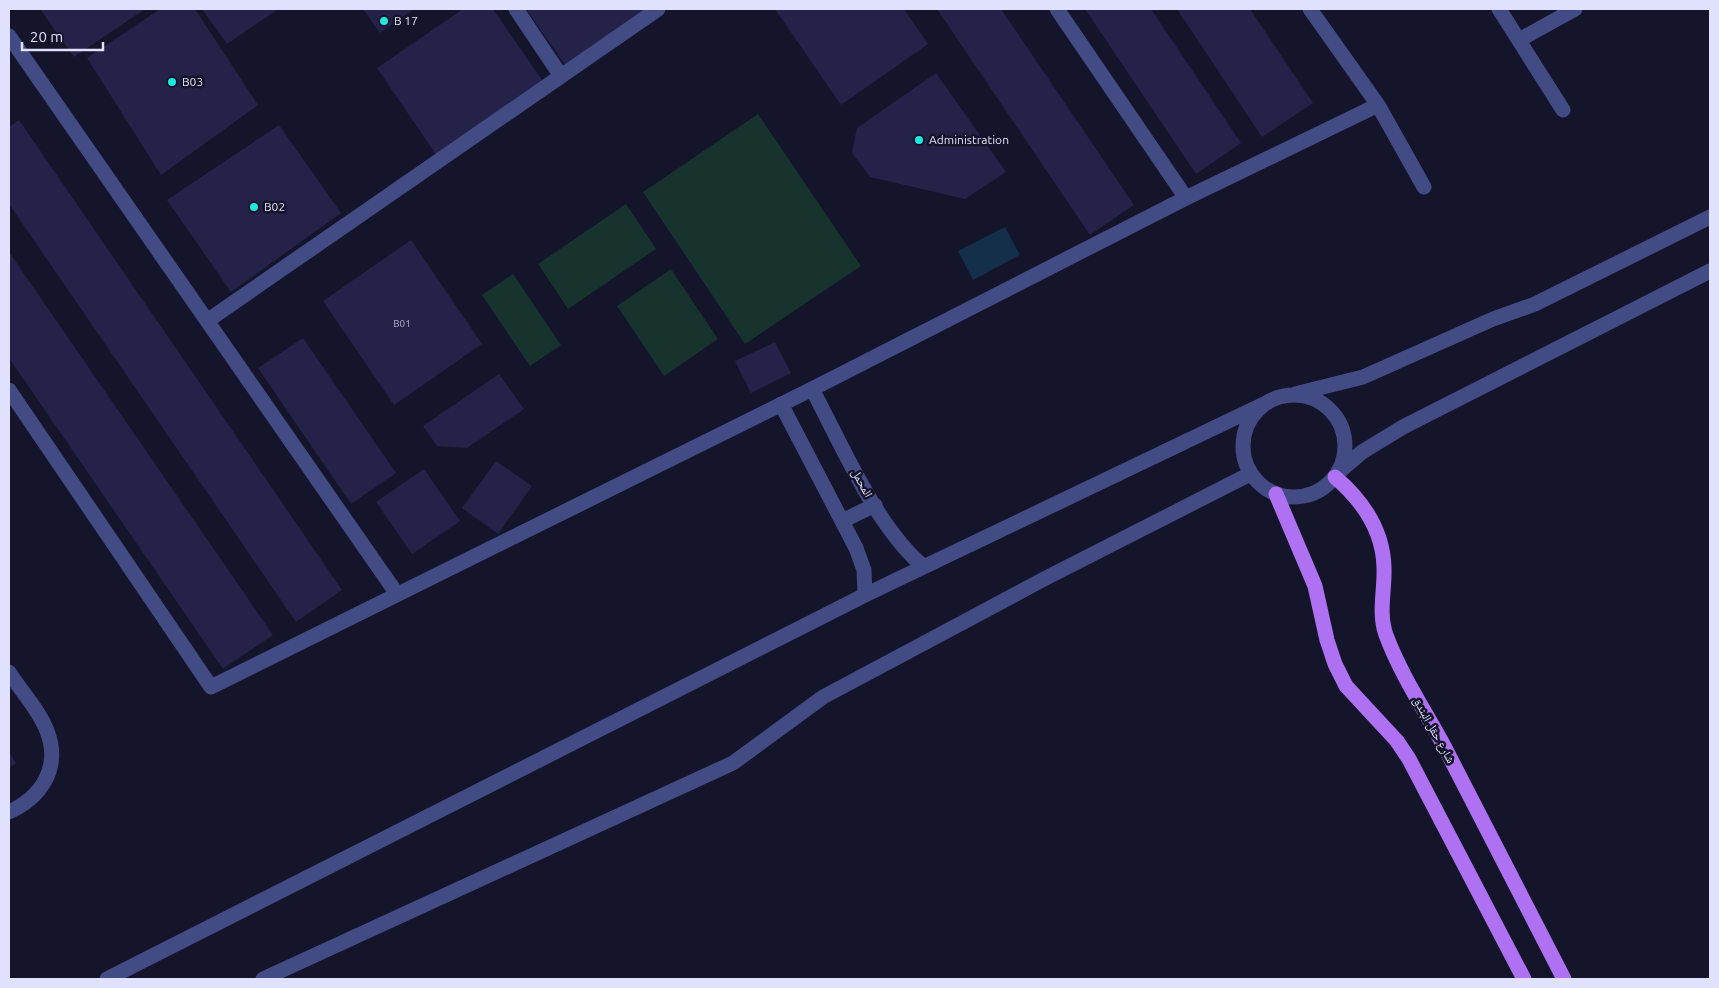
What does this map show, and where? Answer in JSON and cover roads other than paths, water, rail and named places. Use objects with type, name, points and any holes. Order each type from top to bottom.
[{"type":"main road","name":"شارع حقل البندق","points":[[1337,474],[1365,508],[1375,526],[1384,568],[1381,600],[1385,632],[1396,662],[1435,730],[1564,979]]},
{"type":"main road","points":[[1276,494],[1315,586],[1327,640],[1335,664],[1346,686],[1397,741],[1409,759],[1524,979]]},
{"type":"street","points":[[516,9],[561,76]]},
{"type":"street","points":[[207,321],[658,9]]},
{"type":"street","points":[[1057,9],[1186,198]]},
{"type":"street","points":[[1310,9],[1378,105],[1424,187]]},
{"type":"street","points":[[1498,9],[1562,110]]},
{"type":"street","points":[[1519,40],[1575,9]]},
{"type":"street","points":[[11,45],[207,321],[397,594]]},
{"type":"street","points":[[9,390],[211,687],[812,389],[1186,198],[1378,105]]},
{"type":"street","points":[[106,979],[866,595],[1264,404],[1284,395],[1363,377],[1472,328],[1535,304],[1710,217]]},
{"type":"street","points":[[1264,404],[1249,421],[1244,436],[1243,453],[1250,474],[1276,494],[1302,497],[1326,487],[1337,474],[1362,452],[1403,427],[1710,272]]},
{"type":"street","name":"المحمل","points":[[812,389],[894,536],[924,568]]},
{"type":"street","points":[[1295,394],[1310,396],[1324,403],[1338,420],[1346,441],[1345,457],[1337,474]]},
{"type":"street","points":[[781,404],[842,521],[864,570],[866,595]]},
{"type":"street","points":[[263,979],[733,763],[823,697],[1044,579],[1250,474]]},
{"type":"street","points":[[842,521],[875,505]]},
{"type":"street","points":[[9,672],[46,729],[52,755],[46,781],[39,792],[28,802],[9,812]]},
{"type":"water","points":[[1005,227],[1020,255],[973,280],[958,251]]},
{"type":"place","name":"B 17","points":[[384,21]]},
{"type":"place","name":"B03","points":[[172,82]]},
{"type":"place","name":"Administration","points":[[919,140]]},
{"type":"place","name":"B02","points":[[254,207]]}]
